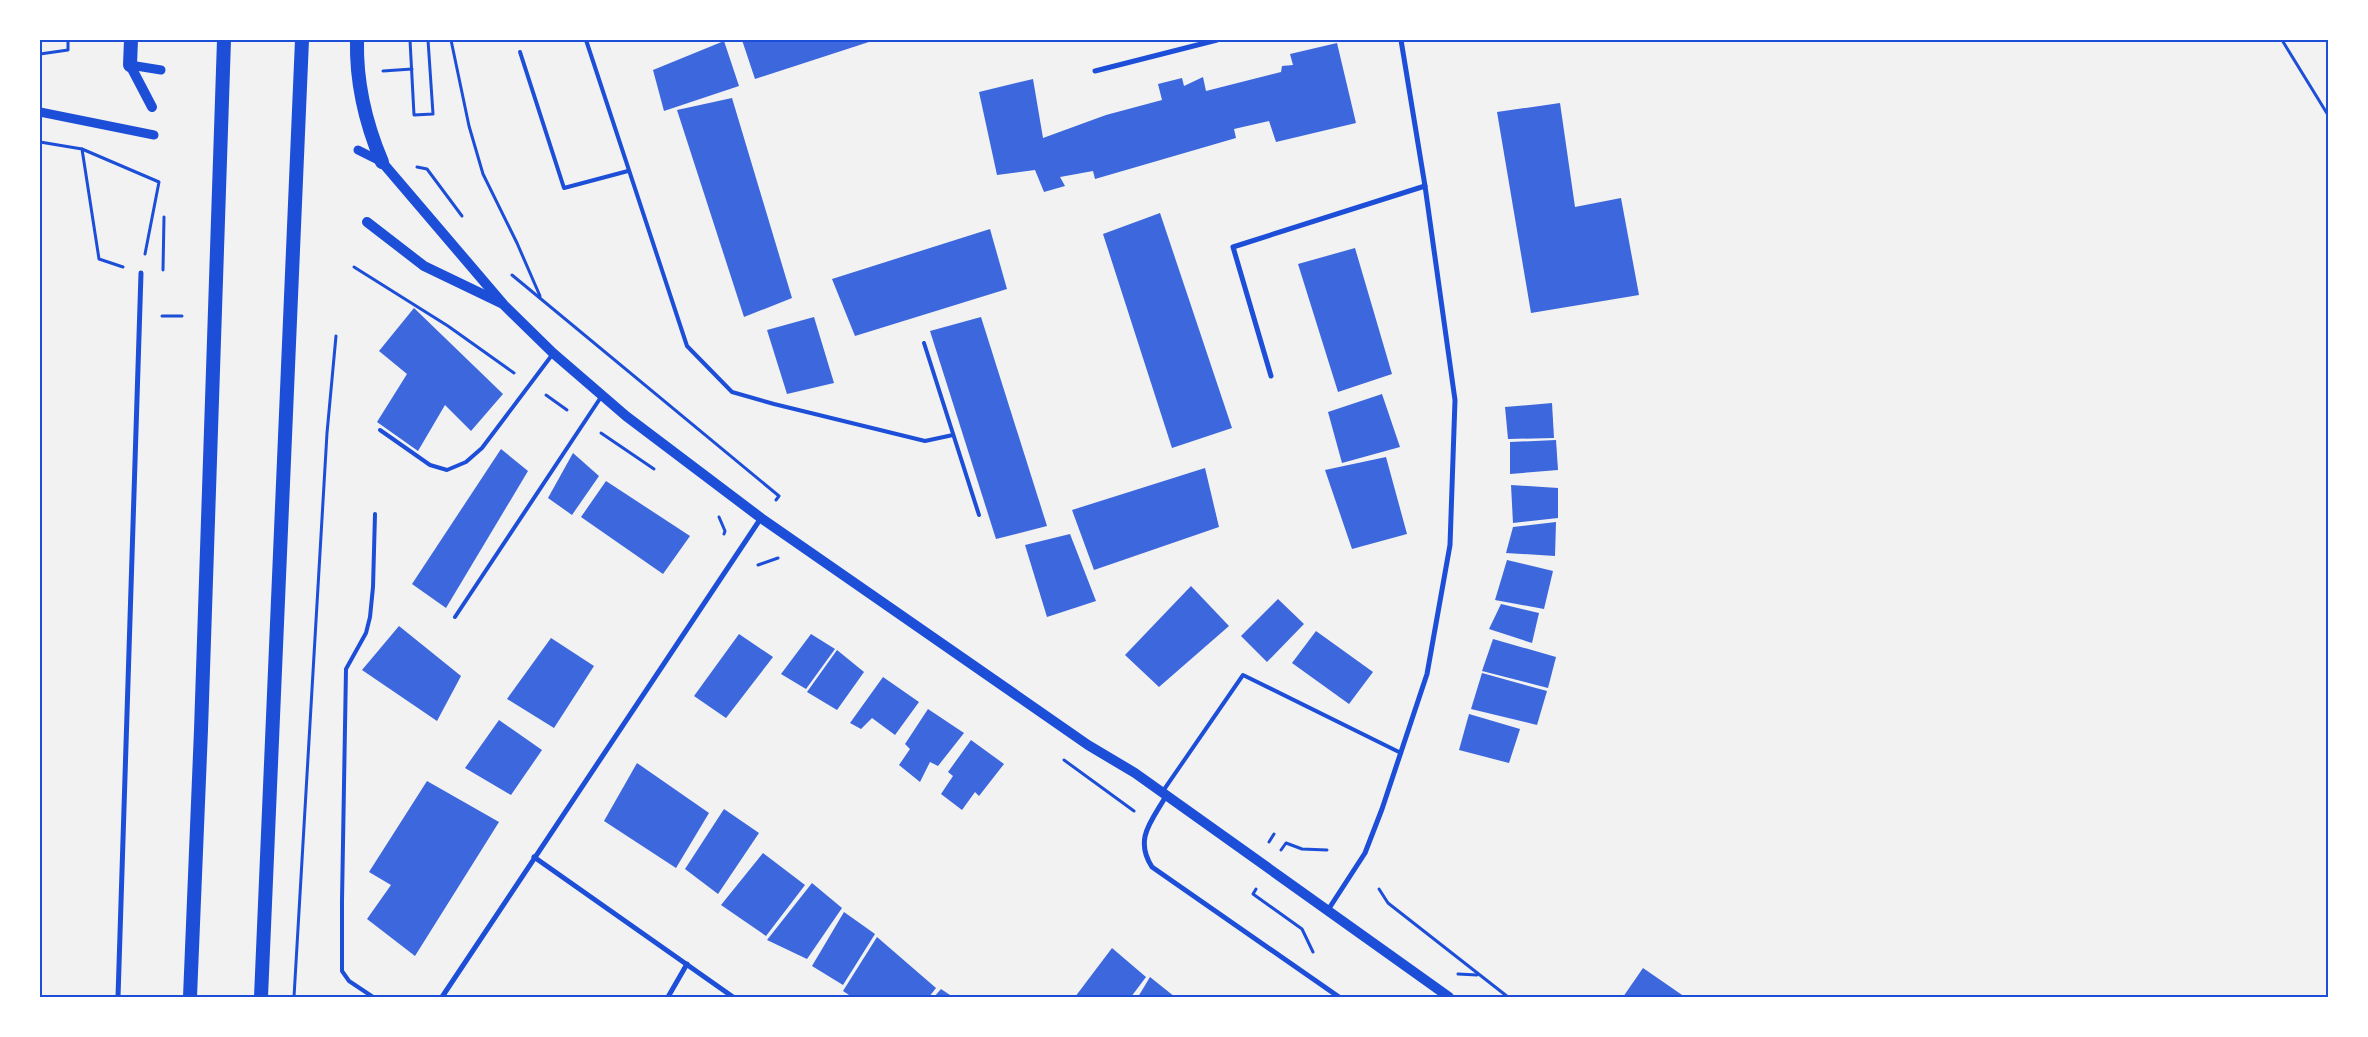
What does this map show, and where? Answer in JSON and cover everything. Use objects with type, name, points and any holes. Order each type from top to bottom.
[{"type":"highway","points":[[130,66],[131,40]]},
{"type":"highway","points":[[190,997],[201,730],[224,40]]},
{"type":"highway","points":[[261,997],[302,40]]},
{"type":"highway","points":[[357,40],[362,102],[368,128],[382,162]]},
{"type":"main road","points":[[130,66],[152,107]]},
{"type":"main road","points":[[382,162],[504,305],[553,353],[602,395],[713,483],[1088,745],[1135,773],[1449,997]]},
{"type":"main road","points":[[367,222],[424,266],[504,305]]},
{"type":"street","points":[[1095,71],[1217,40]]},
{"type":"street","points":[[1328,910],[1365,853],[1401,754],[1427,674],[1450,545],[1455,400],[1425,186],[1401,40]]},
{"type":"street","points":[[130,66],[161,70]]},
{"type":"street","points":[[40,112],[154,135]]},
{"type":"street","points":[[358,150],[382,162]]},
{"type":"street","points":[[1271,376],[1233,247],[1425,186]]},
{"type":"street","points":[[118,997],[141,273]]},
{"type":"street","points":[[442,997],[761,518]]},
{"type":"street","points":[[1164,795],[1150,822],[1143,841],[1144,855],[1152,867],[1338,997]]},
{"type":"street","points":[[534,857],[734,997]]},
{"type":"street","points":[[668,997],[687,964]]},
{"type":"lane","points":[[586,40],[687,346],[732,392],[925,442],[953,435]]},
{"type":"lane","points":[[520,52],[564,188],[628,171]]},
{"type":"lane","points":[[924,343],[980,514]]},
{"type":"lane","points":[[380,430],[430,465],[447,470],[466,462],[482,448],[553,353]]},
{"type":"lane","points":[[454,617],[602,395]]},
{"type":"lane","points":[[373,997],[350,981],[342,971],[342,941],[346,669],[366,633],[370,617],[373,587],[375,514]]},
{"type":"lane","points":[[1164,795],[1242,676],[1401,754]]},
{"type":"path","points":[[40,54],[68,50],[68,40]]},
{"type":"path","points":[[410,40],[414,115],[432,114],[428,40]]},
{"type":"path","points":[[451,40],[469,126],[483,174],[517,243],[540,297],[779,496]]},
{"type":"path","points":[[2282,40],[2328,115]]},
{"type":"path","points":[[40,142],[82,149],[159,182],[141,273],[99,259],[82,149]]},
{"type":"path","points":[[354,267],[448,326],[573,415]]},
{"type":"path","points":[[162,317],[182,316]]},
{"type":"path","points":[[294,997],[327,434],[336,336]]},
{"type":"path","points":[[716,512],[725,531],[721,538]]},
{"type":"path","points":[[754,570],[759,563],[779,557],[786,562]]},
{"type":"path","points":[[1080,771],[1138,814]]},
{"type":"path","points":[[1286,843],[1302,849],[1327,850]]},
{"type":"path","points":[[1379,889],[1388,903],[1458,957],[1477,975],[1508,997]]},
{"type":"path","points":[[1253,894],[1302,929],[1313,952]]},
{"type":"building","points":[[742,40],[875,40],[755,79]]},
{"type":"building","points":[[724,41],[739,86],[664,111],[653,70]]},
{"type":"building","points":[[1337,43],[1356,123],[1276,142],[1269,121],[1234,129],[1236,138],[1095,179],[1093,171],[1060,177],[1065,186],[1044,192],[1035,170],[997,175],[979,92],[1033,79],[1043,138],[1106,115],[1162,100],[1158,84],[1182,78],[1184,86],[1203,77],[1206,91],[1281,72],[1282,66],[1293,65],[1290,54]]},
{"type":"building","points":[[732,98],[792,298],[744,317],[677,110]]},
{"type":"building","points":[[1560,103],[1575,207],[1621,198],[1639,295],[1531,313],[1497,112]]},
{"type":"building","points":[[1160,213],[1232,428],[1172,448],[1103,234]]},
{"type":"building","points":[[990,229],[1007,289],[855,336],[832,279]]},
{"type":"building","points":[[1355,248],[1392,374],[1338,392],[1298,264]]},
{"type":"building","points":[[414,308],[503,394],[471,431],[445,405],[418,451],[377,422],[407,374],[379,351]]},
{"type":"building","points":[[814,317],[834,383],[787,394],[767,330]]},
{"type":"building","points":[[981,317],[1047,526],[996,539],[930,331]]},
{"type":"building","points":[[1382,394],[1400,447],[1342,463],[1328,412]]},
{"type":"building","points":[[1552,403],[1554,438],[1508,439],[1505,407]]},
{"type":"building","points":[[1556,440],[1558,470],[1510,474],[1510,442]]},
{"type":"building","points":[[501,449],[528,471],[446,608],[412,584]]},
{"type":"building","points":[[573,453],[599,476],[572,515],[548,498]]},
{"type":"building","points":[[1386,457],[1407,534],[1352,549],[1325,470]]},
{"type":"building","points":[[1205,468],[1219,527],[1094,570],[1072,510]]},
{"type":"building","points":[[606,481],[690,536],[663,574],[581,517]]},
{"type":"building","points":[[1511,485],[1558,488],[1558,518],[1513,523]]},
{"type":"building","points":[[1556,522],[1555,556],[1506,553],[1513,527]]},
{"type":"building","points":[[1070,534],[1096,601],[1047,617],[1025,545]]},
{"type":"building","points":[[1507,560],[1553,571],[1544,609],[1495,600]]},
{"type":"building","points":[[1191,586],[1229,626],[1159,687],[1125,655]]},
{"type":"building","points":[[1278,599],[1304,624],[1267,662],[1241,636]]},
{"type":"building","points":[[1501,604],[1539,613],[1532,643],[1489,629]]},
{"type":"building","points":[[399,626],[461,676],[437,721],[362,670]]},
{"type":"building","points":[[1316,631],[1373,672],[1349,704],[1292,663]]},
{"type":"building","points":[[739,634],[773,657],[726,718],[694,696]]},
{"type":"building","points":[[811,634],[835,649],[806,689],[781,674]]},
{"type":"building","points":[[551,638],[594,666],[554,728],[507,699]]},
{"type":"building","points":[[1493,639],[1556,657],[1548,688],[1482,671]]},
{"type":"building","points":[[837,650],[864,672],[837,710],[807,692]]},
{"type":"building","points":[[1482,673],[1547,691],[1537,725],[1471,709]]},
{"type":"building","points":[[883,677],[919,702],[895,735],[872,718],[861,729],[850,723]]},
{"type":"building","points":[[928,709],[964,733],[938,766],[930,762],[920,782],[899,765],[910,749],[905,744]]},
{"type":"building","points":[[1469,714],[1520,729],[1509,763],[1459,750]]},
{"type":"building","points":[[499,720],[542,750],[511,795],[465,768]]},
{"type":"building","points":[[971,740],[1004,764],[979,796],[975,792],[962,810],[941,794],[953,776],[948,772]]},
{"type":"building","points":[[637,763],[709,813],[676,868],[604,821]]},
{"type":"building","points":[[427,781],[499,822],[415,956],[367,919],[391,885],[369,872]]},
{"type":"building","points":[[724,809],[759,833],[718,894],[685,869]]},
{"type":"building","points":[[763,853],[805,885],[766,936],[721,905]]},
{"type":"building","points":[[812,883],[842,908],[807,959],[767,940]]},
{"type":"building","points":[[844,912],[875,934],[843,985],[812,966]]},
{"type":"building","points":[[877,937],[936,988],[929,997],[852,997],[843,991]]},
{"type":"building","points":[[1112,948],[1146,977],[1131,997],[1075,997]]},
{"type":"building","points":[[1643,968],[1672,988],[1685,997],[1623,997]]},
{"type":"building","points":[[1150,977],[1175,997],[1138,997]]},
{"type":"building","points":[[941,989],[953,997],[934,997]]}]
